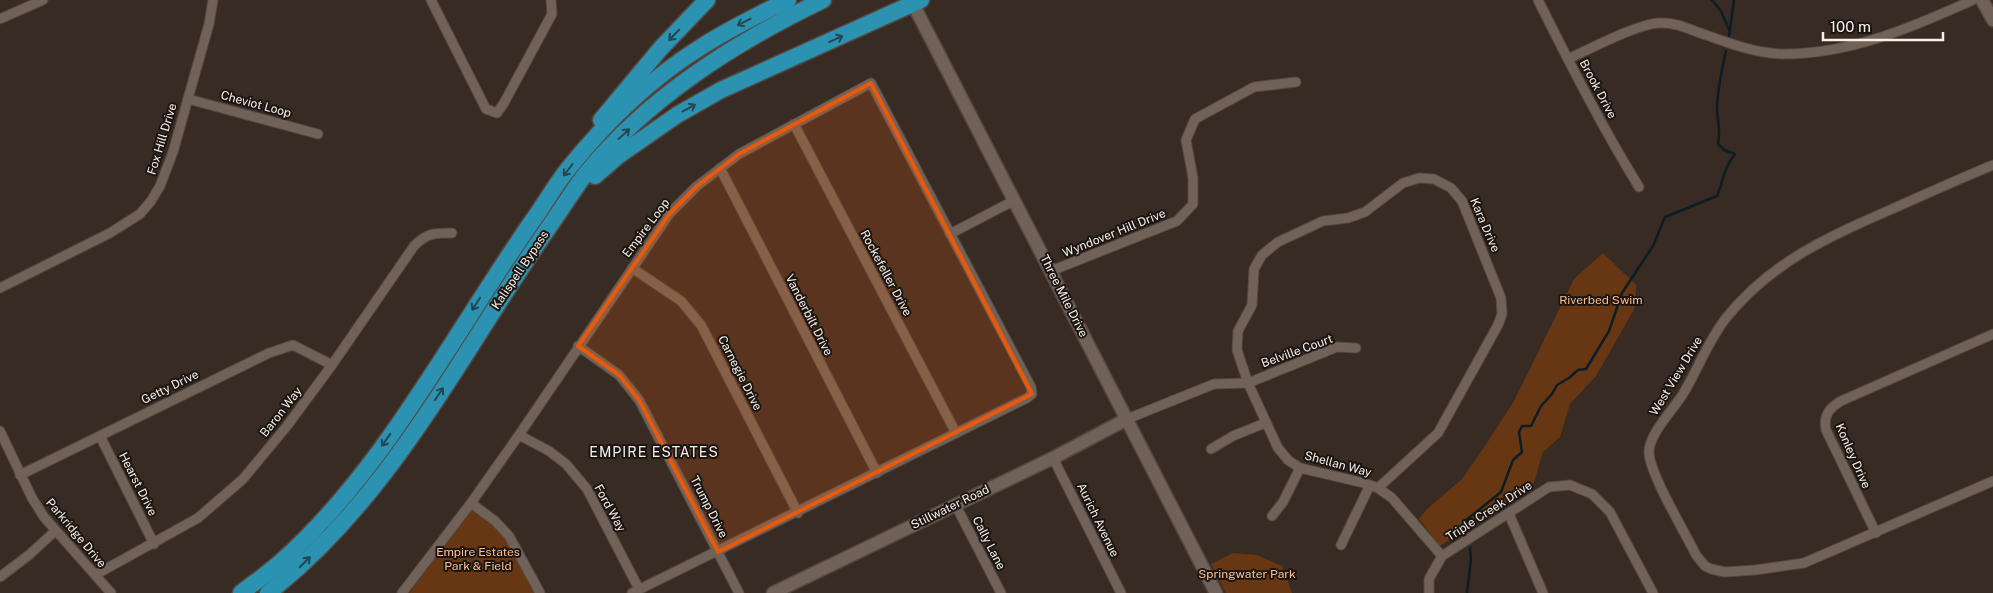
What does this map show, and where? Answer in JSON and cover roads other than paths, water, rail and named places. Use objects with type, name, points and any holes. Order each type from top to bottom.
[{"type":"highway","points":[[585,149],[600,121],[630,84],[707,0]]},
{"type":"highway","name":"Kalispell Bypass","points":[[241,593],[289,554],[327,516],[371,462],[422,389],[508,255],[568,169],[585,149],[648,86],[700,47],[788,0]]},
{"type":"highway","name":"Kalispell Bypass","points":[[268,593],[296,571],[342,524],[387,470],[525,261],[567,201],[584,177],[623,134],[687,80],[733,48],[822,0]]},
{"type":"highway","points":[[567,201],[618,156],[677,115],[721,90],[915,2]]},
{"type":"main road","points":[[1982,0],[1993,20]]},
{"type":"main road","name":"Three Mile Drive","points":[[915,2],[1216,593]]},
{"type":"main road","name":"Stillwater Road","points":[[773,593],[1053,458],[1127,419]]},
{"type":"street","points":[[0,19],[42,0]]},
{"type":"street","name":"Fox Hill Drive","points":[[0,288],[110,233],[126,224],[146,208],[164,178],[209,24],[213,0]]},
{"type":"street","points":[[431,0],[486,109],[497,113],[552,14],[552,0]]},
{"type":"street","name":"Brook Drive","points":[[1538,0],[1614,146],[1639,187]]},
{"type":"street","points":[[1568,59],[1643,26],[1659,23],[1676,24],[1741,46],[1766,52],[1784,54],[1824,50],[1872,41],[1972,0]]},
{"type":"street","name":"Empire Loop","points":[[402,593],[519,435],[670,213],[697,186],[739,154],[871,82],[1031,387],[1032,394],[718,552],[636,591]]},
{"type":"street","name":"Wyndover Hill Drive","points":[[1051,271],[1177,221],[1193,204],[1192,178],[1186,140],[1195,119],[1254,88],[1296,82]]},
{"type":"street","name":"Cheviot Loop","points":[[188,99],[318,134]]},
{"type":"street","name":"Rockefeller Drive","points":[[794,124],[956,433]]},
{"type":"street","name":"West View Drive","points":[[1876,532],[1817,558],[1791,566],[1732,573],[1711,570],[1696,556],[1660,483],[1650,458],[1652,441],[1683,392],[1713,337],[1726,319],[1741,302],[1783,264],[1820,242],[1993,165]]},
{"type":"street","name":"Vanderbilt Drive","points":[[720,168],[877,472]]},
{"type":"street","name":"Kara Drive","points":[[1248,383],[1237,350],[1238,331],[1252,305],[1254,269],[1262,255],[1278,242],[1323,221],[1348,218],[1365,212],[1402,183],[1419,178],[1434,179],[1451,188],[1462,201],[1466,210],[1501,298],[1502,314],[1498,325],[1438,433],[1374,487]]},
{"type":"street","points":[[950,234],[1015,200]]},
{"type":"street","name":"Baron Way","points":[[95,575],[198,518],[243,479],[287,426],[332,365],[414,246],[424,237],[435,233],[452,233]]},
{"type":"street","name":"Carnegie Drive","points":[[632,268],[681,301],[701,325],[798,512]]},
{"type":"street","name":"Konley Drive","points":[[1876,532],[1826,430],[1824,423],[1829,410],[1841,401],[1993,334]]},
{"type":"street","name":"Getty Drive","points":[[20,474],[269,353],[293,345],[332,365]]},
{"type":"street","name":"Trump Drive","points":[[578,346],[619,375],[639,400],[739,593]]},
{"type":"street","name":"Belville Court","points":[[1248,383],[1337,347],[1356,348]]},
{"type":"street","points":[[1127,419],[1214,384],[1248,383]]},
{"type":"street","name":"Shellan Way","points":[[1248,383],[1265,423],[1278,448],[1288,460],[1300,468],[1374,487],[1392,498],[1442,556]]},
{"type":"street","points":[[1211,450],[1233,436],[1265,423]]},
{"type":"street","name":"Parkridge Drive","points":[[0,432],[37,506],[55,531],[111,593]]},
{"type":"street","name":"Ford Way","points":[[519,435],[566,464],[587,489],[636,591]]},
{"type":"street","name":"Hearst Drive","points":[[100,436],[154,544]]},
{"type":"street","name":"Aurich Avenue","points":[[1053,458],[1121,593]]},
{"type":"street","points":[[1272,516],[1283,502],[1300,468]]},
{"type":"street","points":[[1876,532],[1993,481]]},
{"type":"street","name":"Triple Creek Drive","points":[[1429,593],[1429,579],[1442,556],[1549,487],[1570,485],[1592,494],[1610,512],[1653,593]]},
{"type":"street","points":[[1341,545],[1374,487]]},
{"type":"street","points":[[471,502],[496,521],[509,536],[540,593]]},
{"type":"street","name":"Cally Lane","points":[[956,504],[1001,593]]},
{"type":"street","points":[[1509,514],[1542,593]]},
{"type":"street","points":[[0,577],[29,555],[55,531]]},
{"type":"waterway","points":[[1712,0],[1721,11],[1730,32]]},
{"type":"waterway","points":[[1729,36],[1734,0]]},
{"type":"waterway","points":[[1465,521],[1501,492],[1513,460],[1522,452],[1519,432],[1522,426],[1531,426],[1541,406],[1557,385],[1578,370],[1586,369],[1609,331],[1622,293],[1653,246],[1665,217],[1717,196],[1726,170],[1735,154],[1724,150],[1718,144],[1718,99],[1726,51]]},
{"type":"waterway","points":[[1467,593],[1471,559],[1470,548]]},
{"type":"district","name":"EMPIRE ESTATES","points":[[654,452]]},
{"type":"park label","name":"Riverbed Swim","points":[[1601,300]]},
{"type":"park label","name":"Empire Estates Park & Field","points":[[478,559]]},
{"type":"park label","name":"Springwater Park","points":[[1247,574]]}]
